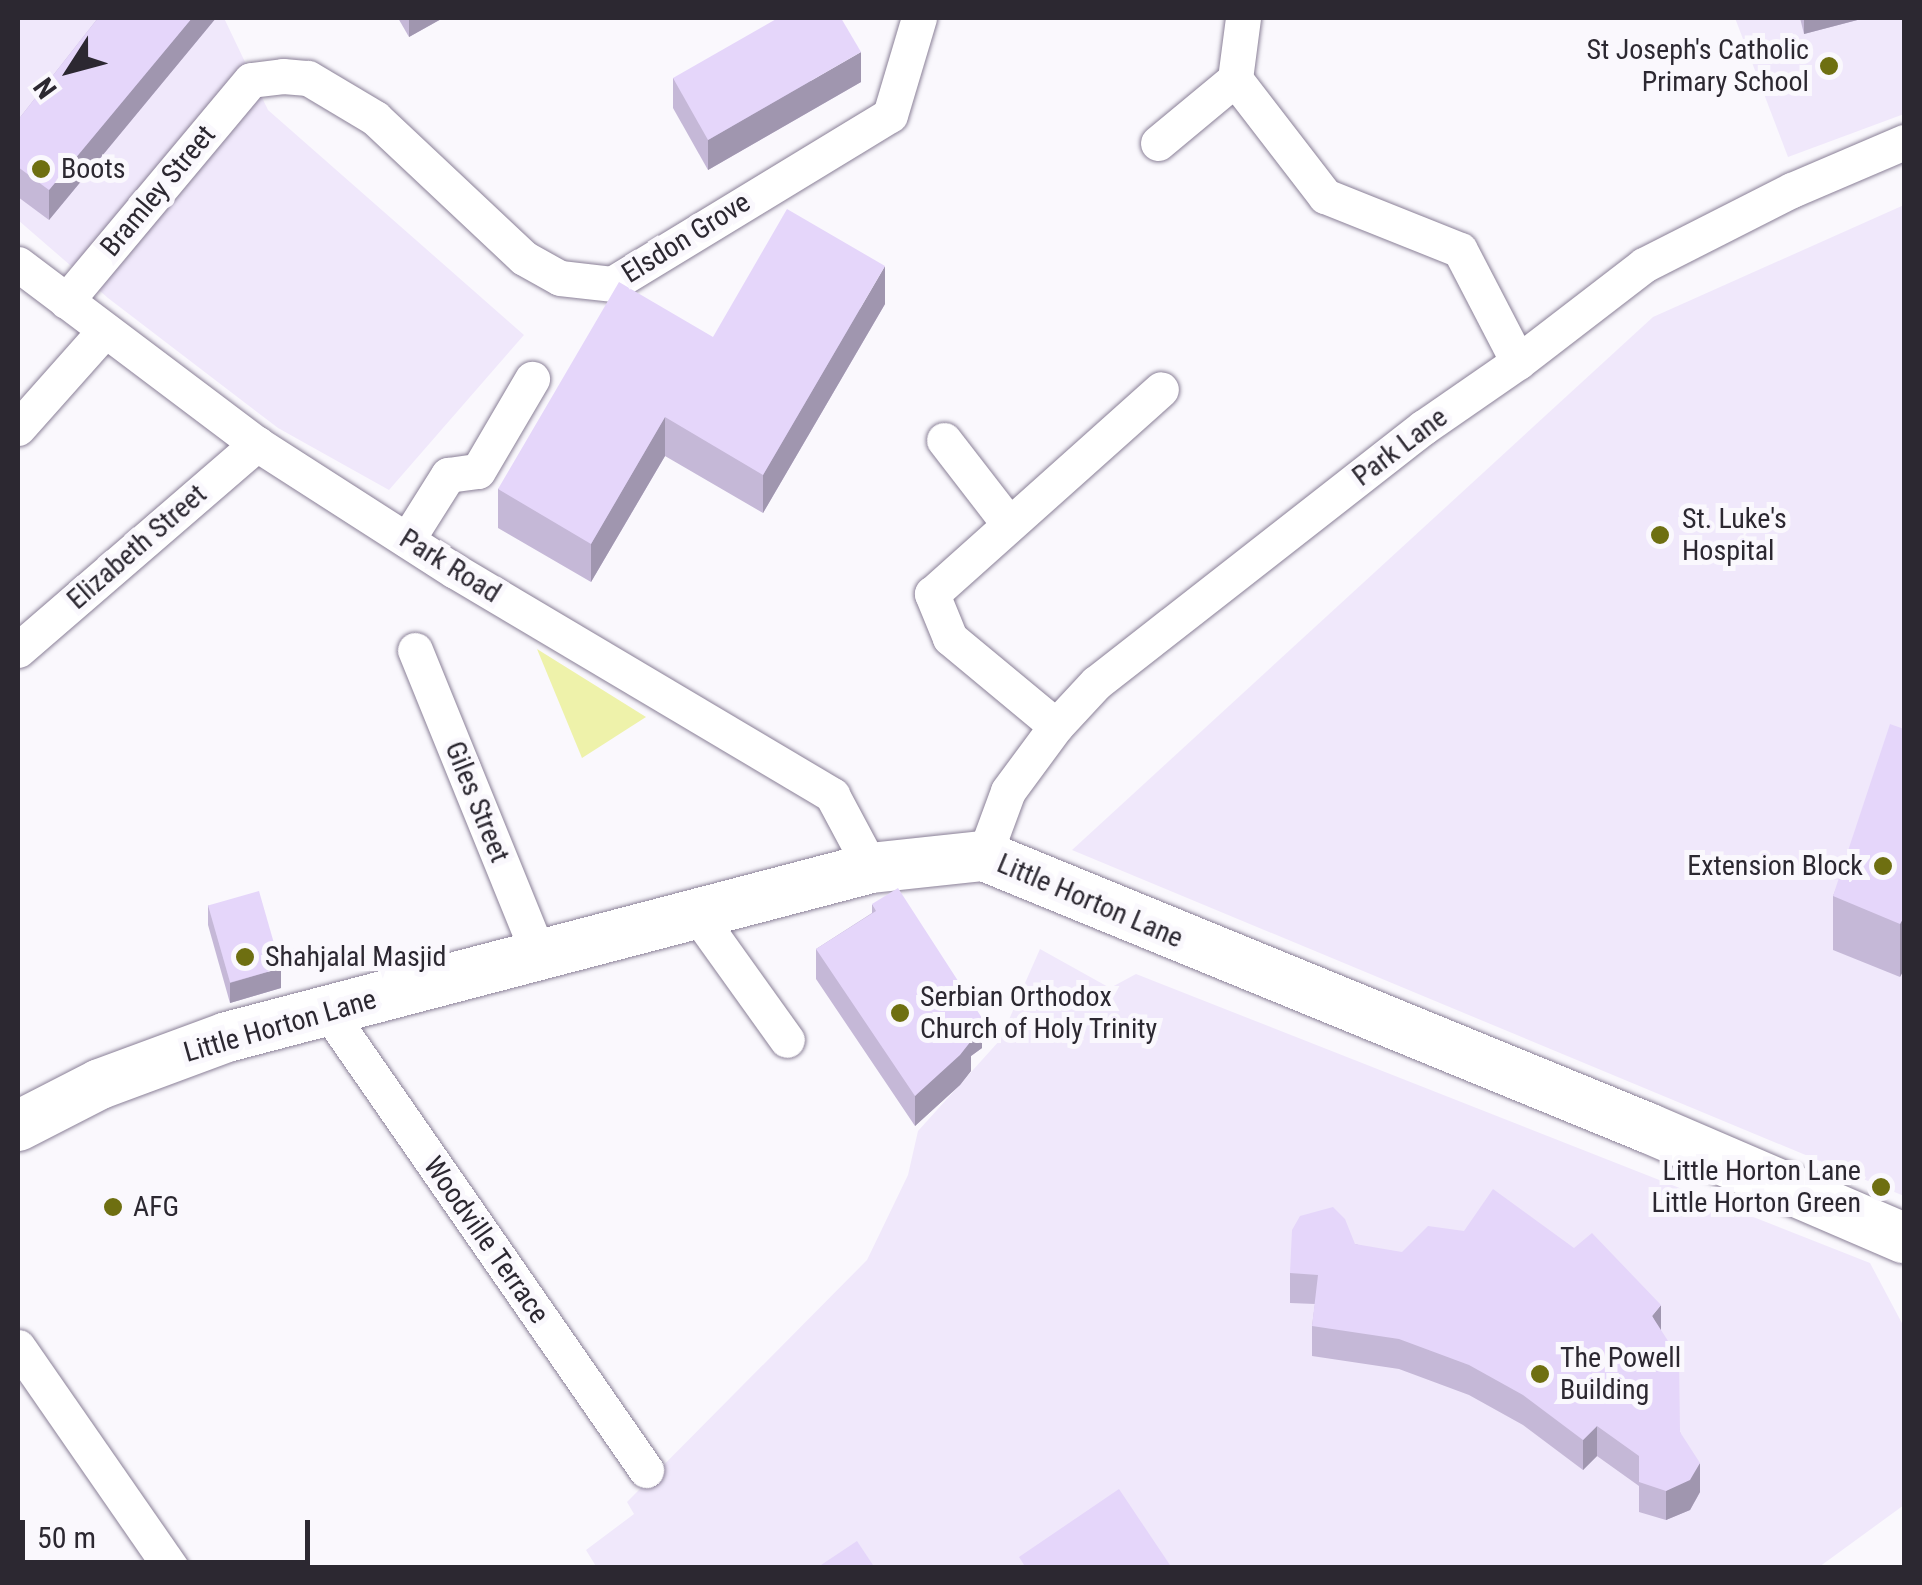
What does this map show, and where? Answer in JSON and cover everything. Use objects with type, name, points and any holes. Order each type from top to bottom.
[{"type":"street","name":"Elsdon Grove","points":[[251,80],[308,78],[374,118],[524,258],[560,278],[612,284],[890,115],[919,18]]},
{"type":"street","points":[[1158,143],[1236,79],[1244,18]]},
{"type":"street","points":[[1236,79],[1325,196],[1460,250],[1518,362]]},
{"type":"street","name":"Bramley Street","points":[[66,301],[251,80]]},
{"type":"street","name":"Park Lane","points":[[984,856],[1008,790],[1056,726],[1096,683],[1424,427],[1518,362],[1644,266],[1778,197],[1904,142]]},
{"type":"street","name":"Park Road","points":[[18,264],[257,444],[407,540],[832,796],[871,868]]},
{"type":"street","points":[[18,428],[105,330]]},
{"type":"street","points":[[407,540],[448,474],[478,472],[532,380]]},
{"type":"street","points":[[1056,726],[950,638],[932,594],[1161,389]]},
{"type":"street","points":[[944,440],[1008,524]]},
{"type":"street","name":"Elizabeth Street","points":[[18,650],[257,444]]},
{"type":"street","name":"Giles Street","points":[[416,650],[538,953]]},
{"type":"street","name":"Little Horton Lane","points":[[18,1126],[100,1084],[227,1037],[871,868],[984,856],[1648,1128],[1904,1238]]},
{"type":"street","points":[[696,913],[787,1040]]},
{"type":"street","name":"Woodville Terrace","points":[[327,1010],[646,1470]]},
{"type":"street","points":[[18,1348],[171,1568]]},
{"type":"shaded area","points":[[18,18],[224,18],[268,110],[524,335],[389,490],[278,428],[108,298],[18,220]]},
{"type":"shaded area","name":"St Joseph's Catholic Primary School","points":[[1735,18],[1904,18],[1904,114],[1788,157]]},
{"type":"shaded area","name":"St. Luke's Hospital","points":[[1904,205],[1904,1196],[1072,850],[1653,317]]},
{"type":"shaded area","points":[[1040,949],[1110,988],[1136,974],[1870,1263],[1904,1327],[1904,1505],[1819,1567],[597,1568],[586,1550],[634,1514],[627,1502],[867,1260],[908,1175],[918,1131],[1000,1040]]},
{"type":"green space","points":[[537,649],[646,717],[582,758]]},
{"type":"building","points":[[98,18],[192,18],[49,190],[18,167],[18,120]]},
{"type":"building","points":[[778,18],[841,18],[861,52],[708,140],[673,78]]},
{"type":"building","points":[[787,209],[885,266],[763,475],[665,417],[591,544],[498,489],[619,282],[713,337]]},
{"type":"building","points":[[1890,724],[1904,729],[1904,916],[1900,924],[1833,896]]},
{"type":"building","name":"Serbian Orthodox Church of Holy Trinity","points":[[898,888],[982,1018],[969,1027],[971,1041],[960,1055],[915,1096],[816,949],[876,911],[872,904]]},
{"type":"building","name":"Shahjalal Masjid","points":[[259,891],[281,968],[230,983],[208,906]]},
{"type":"building","name":"The Powell Building","points":[[1493,1189],[1574,1248],[1592,1233],[1661,1305],[1652,1316],[1679,1358],[1680,1432],[1700,1463],[1690,1480],[1666,1491],[1639,1482],[1639,1456],[1597,1426],[1583,1440],[1523,1395],[1469,1365],[1399,1339],[1312,1326],[1318,1275],[1290,1273],[1292,1230],[1300,1216],[1333,1207],[1345,1219],[1355,1244],[1402,1252],[1428,1226],[1464,1231]]},
{"type":"building","points":[[1119,1489],[1172,1568],[1026,1568],[1019,1557]]},
{"type":"building","points":[[857,1541],[875,1568],[823,1568],[821,1565]]},
{"type":"place","name":"St Joseph's Catholic Primary School","points":[[1829,66]]},
{"type":"place","name":"Boots","points":[[41,169]]},
{"type":"place","name":"St. Luke's Hospital","points":[[1660,535]]},
{"type":"place","name":"Extension Block","points":[[1883,866]]},
{"type":"place","name":"Shahjalal Masjid","points":[[245,957]]},
{"type":"place","name":"Serbian Orthodox Church of Holy Trinity","points":[[900,1013]]},
{"type":"place","name":"Little Horton Lane Little Horton Green","points":[[1881,1187]]},
{"type":"place","name":"AFG","points":[[113,1207]]},
{"type":"place","name":"The Powell Building","points":[[1540,1374]]}]
